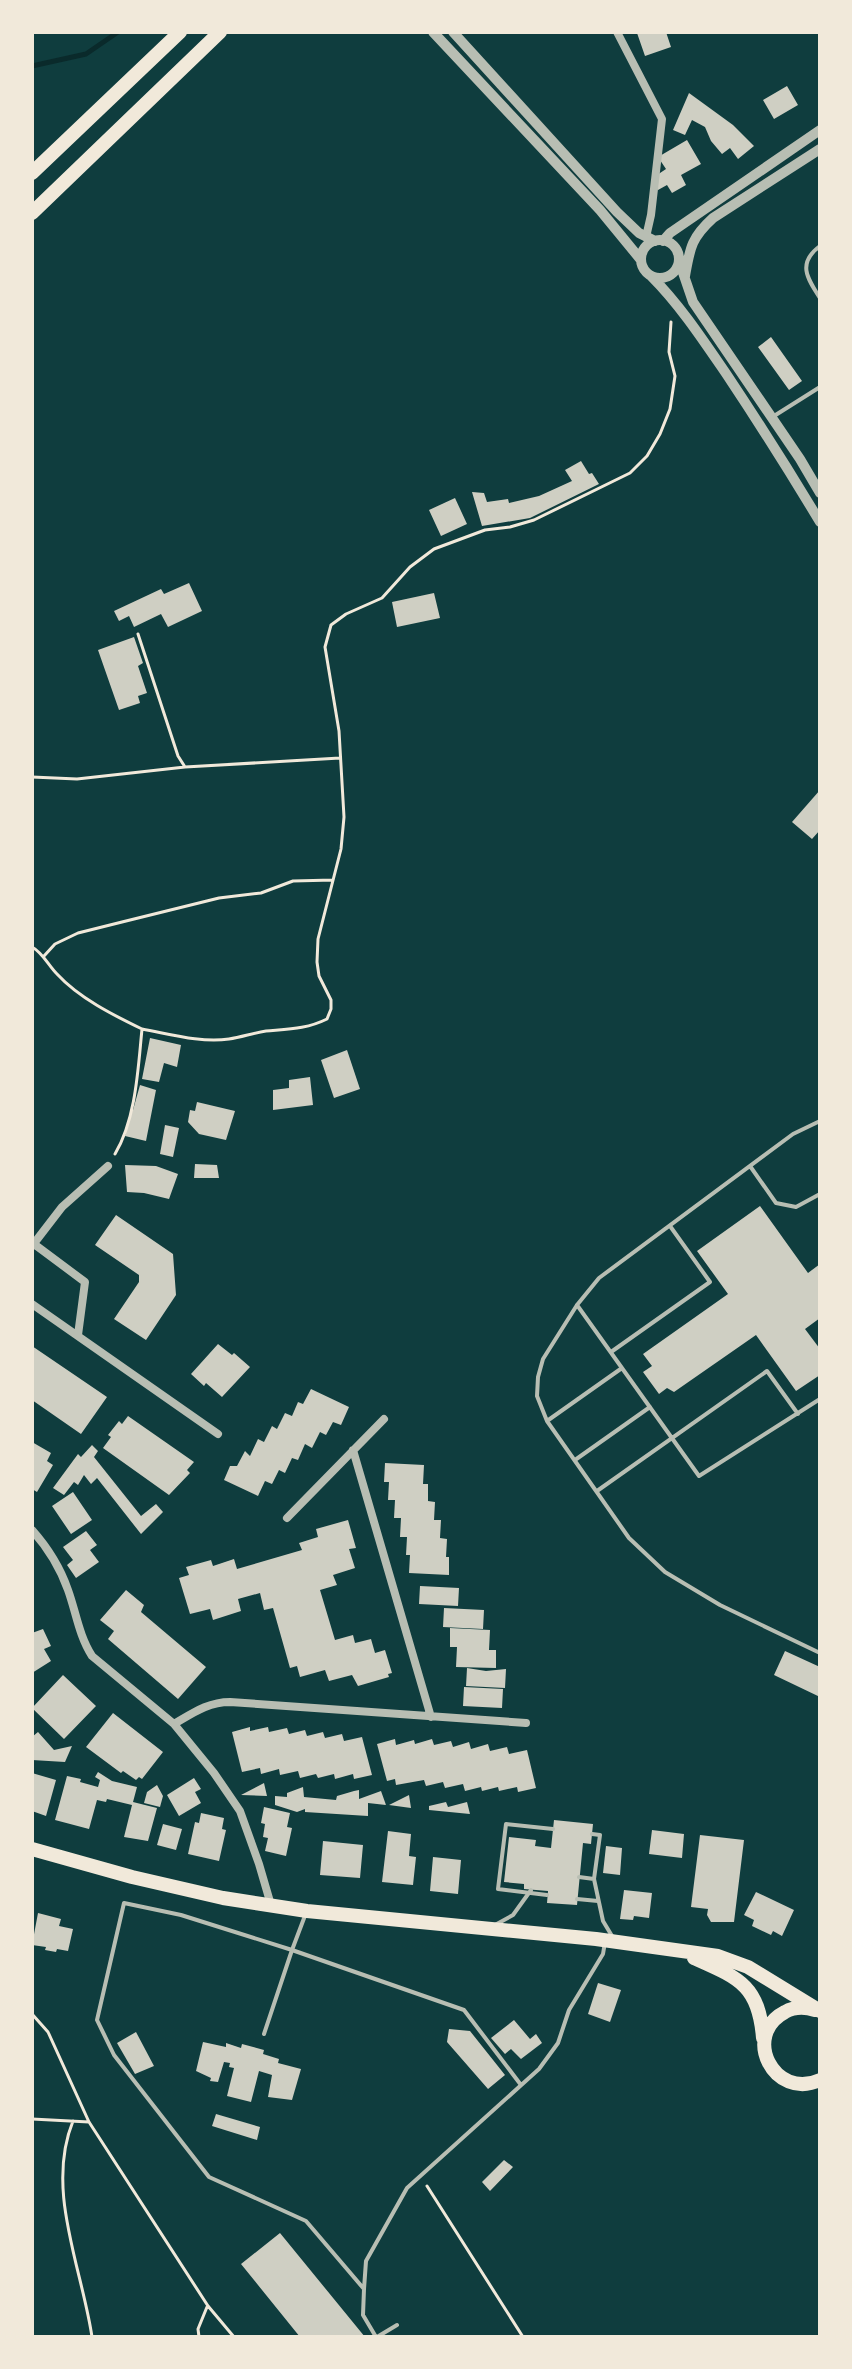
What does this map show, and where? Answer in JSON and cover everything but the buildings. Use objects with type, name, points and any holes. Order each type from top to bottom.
[{"type":"main road","points":[[32,173],[180,32]]},
{"type":"main road","points":[[32,213],[220,32]]},
{"type":"main road","points":[[32,1849],[223,1898],[307,1911],[610,1941],[718,1956],[761,1974],[820,2012]]},
{"type":"main road","points":[[679,1951],[742,1982],[756,2000],[762,2016],[766,2057],[776,2074],[794,2084],[815,2083]]},
{"type":"main road","points":[[764,2047],[770,2025],[787,2010],[810,2008],[820,2012]]},
{"type":"street","points":[[433,32],[600,210],[641,260]]},
{"type":"street","points":[[453,32],[617,212],[654,240],[673,246],[693,302],[820,493]]},
{"type":"street","points":[[617,32],[662,119],[651,215],[654,240]]},
{"type":"street","points":[[820,130],[670,233],[654,240],[643,250],[641,260],[642,266],[675,303],[762,427],[820,522]]},
{"type":"street","points":[[685,278],[690,246],[698,231],[713,218],[820,149]]},
{"type":"street","points":[[651,276],[669,276],[679,261]]},
{"type":"street","points":[[78,1335],[85,1282],[33,1245],[62,1207],[108,1166]]},
{"type":"street","points":[[32,1304],[218,1434]]},
{"type":"street","points":[[287,1518],[384,1419]]},
{"type":"street","points":[[353,1450],[431,1717]]},
{"type":"street","points":[[32,1530],[47,1547],[58,1568],[83,1643],[92,1656],[174,1724],[240,1811],[271,1905]]},
{"type":"street","points":[[174,1724],[215,1702],[526,1723]]},
{"type":"lane","points":[[820,246],[809,256],[806,272],[820,298]]},
{"type":"lane","points":[[772,417],[820,387]]},
{"type":"lane","points":[[820,1121],[793,1134],[599,1278],[577,1305],[543,1359],[537,1396],[547,1421],[629,1538],[665,1572],[720,1605],[820,1653]]},
{"type":"lane","points":[[750,1166],[776,1203],[796,1207],[820,1194]]},
{"type":"lane","points":[[611,1352],[710,1282],[670,1225]]},
{"type":"lane","points":[[577,1305],[699,1476],[820,1399]]},
{"type":"lane","points":[[547,1421],[622,1368]]},
{"type":"lane","points":[[597,1491],[767,1371],[798,1414]]},
{"type":"lane","points":[[575,1460],[650,1407]]},
{"type":"lane","points":[[547,1895],[498,1889],[506,1824],[553,1829]]},
{"type":"lane","points":[[397,2325],[376,2337],[363,2315],[366,2261],[407,2188],[539,2069],[558,2043],[569,2010],[610,1941],[594,1879],[600,1835],[592,1834]]},
{"type":"lane","points":[[579,1877],[594,1879]]},
{"type":"lane","points":[[490,1928],[513,1915],[530,1891]]},
{"type":"lane","points":[[577,1899],[598,1901]]},
{"type":"lane","points":[[364,2289],[306,2221],[209,2177],[114,2055],[97,2020],[124,1903],[181,1915],[464,2010],[521,2085]]},
{"type":"lane","points":[[264,2034],[307,1911]]},
{"type":"path","points":[[32,947],[79,992],[142,1029],[203,1040],[229,1039],[251,1033],[297,1030],[327,1019],[331,1000],[319,976],[318,939],[341,849],[344,817],[339,731],[325,647],[331,625],[338,618],[382,598],[410,567],[434,549],[485,530],[534,520],[630,473],[647,456],[670,409],[675,376],[669,352],[669,330],[675,303]]},
{"type":"path","points":[[138,634],[178,756],[185,767]]},
{"type":"path","points":[[32,777],[77,779],[185,767],[340,758]]},
{"type":"path","points":[[44,956],[55,944],[78,933],[219,898],[261,893],[293,881],[333,880]]},
{"type":"path","points":[[108,1166],[122,1142],[136,1078],[142,1029]]},
{"type":"path","points":[[32,2014],[48,2032],[89,2122],[208,2306],[234,2337]]},
{"type":"path","points":[[32,2119],[89,2122]]},
{"type":"path","points":[[73,2121],[66,2138],[62,2185],[92,2337]]},
{"type":"path","points":[[421,2176],[523,2337]]},
{"type":"path","points":[[199,2337],[202,2315],[208,2306]]},
{"type":"waterway","points":[[32,66],[86,54],[118,32]]}]
